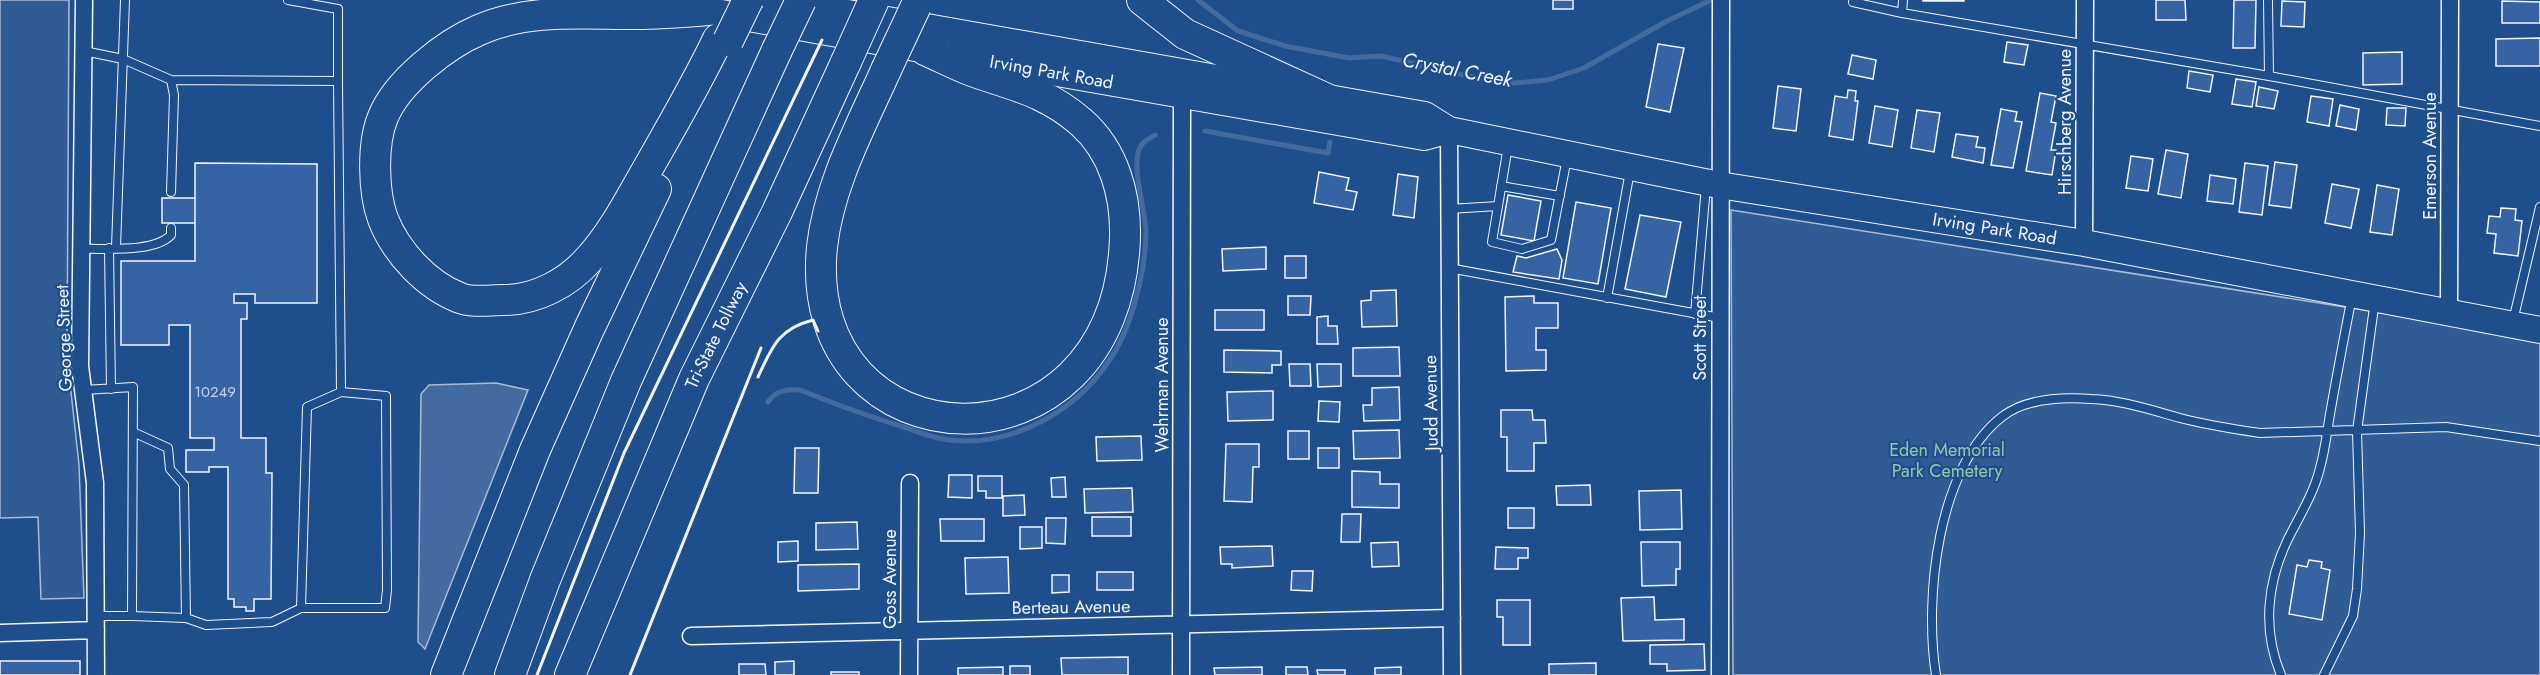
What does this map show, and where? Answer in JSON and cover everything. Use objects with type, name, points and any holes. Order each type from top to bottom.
[{"type":"highway","points":[[446,675],[531,461],[589,329],[723,40],[738,0]]},
{"type":"highway","points":[[708,10],[644,14],[562,14],[507,20],[479,30],[427,61],[383,117],[376,146],[375,165],[383,218],[411,264],[430,280],[461,298],[516,300],[547,291],[589,260],[624,210],[748,0]]},
{"type":"highway","points":[[510,675],[545,580],[626,381],[801,0]]},
{"type":"highway","name":"Tri-State Tollway","points":[[573,670],[694,380],[777,212],[874,0]]},
{"type":"highway","points":[[1142,0],[1185,34],[1327,99]]},
{"type":"highway","points":[[918,3],[841,171],[826,222],[822,247],[821,278],[824,302],[830,323],[847,359],[862,376],[887,396],[911,409],[944,418],[989,417],[1029,406],[1060,387],[1086,358],[1109,317],[1120,281],[1125,246],[1122,204],[1116,174],[1109,156],[1083,123],[1041,95],[1010,82],[971,70],[925,50]]},
{"type":"main road","name":"Irving Park Road","points":[[653,0],[1424,137],[1449,130]]},
{"type":"main road","name":"Irving Park Road","points":[[774,0],[1425,115],[1449,130],[1713,184],[2084,243],[2540,330]]},
{"type":"street","name":"George Street","points":[[84,0],[80,366],[95,483],[96,675]]},
{"type":"street","name":"Scott Street","points":[[1720,675],[1720,318],[1713,184],[1721,0]]},
{"type":"street","name":"Hirschberg Avenue","points":[[2084,243],[2085,0]]},
{"type":"street","name":"Emerson Avenue","points":[[2449,312],[2450,0]]},
{"type":"street","name":"Wehrman Avenue","points":[[1181,675],[1182,94]]},
{"type":"street","name":"Judd Avenue","points":[[1449,130],[1452,675]]},
{"type":"street","name":"Goss Avenue","points":[[909,675],[910,483]]},
{"type":"street","name":"Berteau Avenue","points":[[691,636],[1452,618]]},
{"type":"street","points":[[0,633],[96,623]]},
{"type":"lane","points":[[111,389],[112,248],[125,0]]},
{"type":"lane","points":[[288,0],[338,9],[341,392]]},
{"type":"lane","points":[[1902,14],[1903,0]]},
{"type":"lane","points":[[2268,0],[2269,76]]},
{"type":"lane","points":[[1853,2],[1902,14],[2269,76],[2540,126]]},
{"type":"lane","points":[[84,51],[123,59],[171,80],[338,81]]},
{"type":"lane","points":[[171,80],[174,95],[171,192]]},
{"type":"lane","points":[[1508,143],[1492,242],[1521,249],[1551,240],[1568,155]]},
{"type":"lane","points":[[1607,298],[1630,167]]},
{"type":"lane","points":[[1695,314],[1713,184]]},
{"type":"lane","points":[[1501,186],[1560,196]]},
{"type":"lane","points":[[1449,208],[1498,206]]},
{"type":"lane","points":[[2512,324],[2540,207]]},
{"type":"lane","points":[[82,249],[153,246],[165,241],[171,235],[171,228]]},
{"type":"lane","points":[[1449,268],[1720,318]]},
{"type":"lane","points":[[2324,675],[2353,616],[2357,589],[2361,533],[2357,430],[2364,296]]},
{"type":"lane","points":[[2281,675],[2274,659],[2269,635],[2268,612],[2271,591],[2280,557],[2314,486],[2320,468],[2327,432],[2364,296]]},
{"type":"lane","points":[[84,390],[133,387],[132,616]]},
{"type":"lane","points":[[96,623],[132,616],[186,618],[206,625],[272,622],[301,608],[385,608],[387,590],[386,396],[341,392],[307,407],[301,608]]},
{"type":"lane","points":[[1936,675],[1931,612],[1935,566],[1952,491],[1984,433],[2004,415],[2041,401],[2093,399],[2133,405],[2231,429],[2260,433],[2446,427],[2540,441]]},
{"type":"lane","points":[[133,432],[168,448],[170,469],[184,485],[186,618]]},
{"type":"green space","points":[[0,0],[69,0],[67,355],[79,465],[84,598],[41,599],[38,517],[0,518]]},
{"type":"green space","name":"Eden Memorial Park Cemetery","points":[[1731,210],[2540,338],[2540,675],[1733,675]]},
{"type":"shaded area","points":[[496,383],[528,390],[425,649],[418,642],[421,394],[429,385]]},
{"type":"building","points":[[1553,0],[1573,0],[1573,9],[1553,9]]},
{"type":"building","points":[[1964,0],[1964,1],[1923,1]]},
{"type":"building","points":[[2156,0],[2185,0],[2186,20],[2156,20]]},
{"type":"building","points":[[2234,0],[2256,0],[2255,48],[2233,48]]},
{"type":"building","points":[[2282,1],[2305,2],[2304,27],[2281,26]]},
{"type":"building","points":[[2502,1],[2540,2],[2540,23],[2502,23]]},
{"type":"building","points":[[2540,38],[2540,66],[2496,66],[2496,39]]},
{"type":"building","points":[[2007,42],[2028,45],[2024,65],[2004,62]]},
{"type":"building","points":[[1658,44],[1684,48],[1670,112],[1646,107]]},
{"type":"building","points":[[2402,52],[2402,84],[2363,85],[2363,53]]},
{"type":"building","points":[[1852,55],[1876,60],[1873,79],[1848,74]]},
{"type":"building","points":[[2189,71],[2213,75],[2210,92],[2187,88]]},
{"type":"building","points":[[2236,79],[2256,82],[2252,107],[2232,104]]},
{"type":"building","points":[[1778,86],[1801,89],[1796,131],[1773,128]]},
{"type":"building","points":[[2259,87],[2278,91],[2274,109],[2256,106]]},
{"type":"building","points":[[1848,90],[1856,91],[1855,101],[1858,101],[1853,140],[1829,136],[1835,96],[1847,98]]},
{"type":"building","points":[[2040,93],[2056,96],[2051,122],[2056,123],[2051,150],[2056,150],[2052,175],[2026,171]]},
{"type":"building","points":[[2311,96],[2333,99],[2329,126],[2307,122]]},
{"type":"building","points":[[2340,105],[2359,109],[2356,130],[2336,126]]},
{"type":"building","points":[[1875,106],[1898,110],[1892,147],[1869,143]]},
{"type":"building","points":[[2387,108],[2406,108],[2405,126],[2386,125]]},
{"type":"building","points":[[2001,109],[2017,112],[2015,121],[2022,122],[2013,168],[1991,165]]},
{"type":"building","points":[[1917,110],[1940,113],[1934,152],[1911,148]]},
{"type":"building","points":[[1956,134],[1978,137],[1976,147],[1985,148],[1983,163],[1952,157]]},
{"type":"building","points":[[2166,150],[2188,154],[2181,198],[2158,194]]},
{"type":"building","points":[[2131,156],[2153,159],[2148,191],[2126,188]]},
{"type":"building","points":[[2275,162],[2297,165],[2291,208],[2269,205]]},
{"type":"building","points":[[195,163],[317,164],[317,303],[255,303],[255,294],[234,294],[234,303],[247,303],[247,319],[241,319],[241,438],[266,438],[266,473],[272,473],[271,599],[254,599],[254,611],[246,611],[246,607],[234,607],[234,599],[228,599],[228,467],[209,467],[209,472],[186,472],[186,450],[214,450],[214,438],[190,438],[190,325],[169,325],[169,345],[121,345],[121,261],[195,261]]},
{"type":"building","points":[[2245,163],[2268,166],[2262,215],[2239,212]]},
{"type":"building","points":[[1319,172],[1349,178],[1346,190],[1357,192],[1353,210],[1314,203]]},
{"type":"building","points":[[1398,174],[1418,177],[1414,218],[1393,215]]},
{"type":"building","points":[[2210,175],[2236,179],[2233,204],[2207,201]]},
{"type":"building","points":[[2332,184],[2359,189],[2351,228],[2325,223]]},
{"type":"building","points":[[2377,185],[2399,189],[2392,235],[2370,232]]},
{"type":"building","points":[[1508,195],[1541,201],[1534,241],[1501,235]]},
{"type":"building","points":[[162,198],[195,198],[195,223],[162,223]]},
{"type":"building","points":[[1576,202],[1611,208],[1598,284],[1563,278]]},
{"type":"building","points":[[2501,208],[2516,209],[2515,220],[2522,221],[2518,256],[2494,253],[2496,234],[2487,233],[2489,216],[2500,217]]},
{"type":"building","points":[[1640,215],[1681,222],[1666,297],[1625,289]]},
{"type":"building","points":[[1266,247],[1266,269],[1223,271],[1222,249]]},
{"type":"building","points":[[1557,249],[1562,260],[1559,279],[1513,272],[1517,256],[1526,258]]},
{"type":"building","points":[[1285,256],[1306,256],[1306,278],[1285,278]]},
{"type":"building","points":[[1396,290],[1397,326],[1362,327],[1361,301],[1371,300],[1371,291]]},
{"type":"building","points":[[1288,296],[1311,296],[1310,315],[1288,315]]},
{"type":"building","points":[[1534,296],[1534,303],[1558,303],[1558,328],[1536,328],[1536,350],[1546,350],[1546,370],[1506,371],[1505,297]]},
{"type":"building","points":[[1215,310],[1264,310],[1264,330],[1215,330]]},
{"type":"building","points":[[1328,316],[1328,326],[1337,326],[1338,344],[1317,344],[1317,317]]},
{"type":"building","points":[[1399,347],[1400,376],[1353,376],[1353,348]]},
{"type":"building","points":[[1224,350],[1281,351],[1281,365],[1272,365],[1272,373],[1224,372]]},
{"type":"building","points":[[1289,364],[1310,364],[1311,386],[1290,386]]},
{"type":"building","points":[[1317,364],[1341,364],[1341,386],[1318,387]]},
{"type":"building","points":[[1399,387],[1400,420],[1364,421],[1363,405],[1372,405],[1372,388]]},
{"type":"building","points":[[1273,391],[1273,420],[1228,421],[1227,392]]},
{"type":"building","points":[[1319,401],[1340,402],[1339,422],[1318,421]]},
{"type":"building","points":[[1501,410],[1532,410],[1533,420],[1545,420],[1546,443],[1534,443],[1534,471],[1507,471],[1507,437],[1501,437]]},
{"type":"building","points":[[1399,430],[1400,458],[1354,459],[1353,431]]},
{"type":"building","points":[[1288,431],[1309,431],[1309,459],[1288,459]]},
{"type":"building","points":[[1141,436],[1142,460],[1097,461],[1096,437]]},
{"type":"building","points":[[1226,444],[1259,444],[1259,467],[1253,467],[1252,502],[1224,501]]},
{"type":"building","points":[[795,448],[819,448],[818,493],[794,493]]},
{"type":"building","points":[[1318,448],[1339,448],[1339,468],[1318,468]]},
{"type":"building","points":[[1352,471],[1380,472],[1380,484],[1399,484],[1399,508],[1352,507]]},
{"type":"building","points":[[949,475],[972,475],[972,498],[948,497]]},
{"type":"building","points":[[978,476],[1002,476],[1002,498],[986,498],[986,491],[978,491]]},
{"type":"building","points":[[1065,477],[1066,497],[1052,497],[1051,478]]},
{"type":"building","points":[[1590,485],[1591,505],[1557,505],[1556,486]]},
{"type":"building","points":[[1132,488],[1133,512],[1085,513],[1084,489]]},
{"type":"building","points":[[1681,490],[1682,529],[1640,530],[1639,491]]},
{"type":"building","points":[[1024,495],[1025,515],[1003,516],[1003,496]]},
{"type":"building","points":[[1508,508],[1534,508],[1534,528],[1508,528]]},
{"type":"building","points":[[1342,514],[1361,514],[1360,542],[1341,542]]},
{"type":"building","points":[[1092,517],[1131,517],[1131,536],[1092,536]]},
{"type":"building","points":[[1046,518],[1066,518],[1065,544],[1046,543]]},
{"type":"building","points":[[940,519],[984,519],[984,541],[941,541]]},
{"type":"building","points":[[857,522],[858,549],[816,550],[816,523]]},
{"type":"building","points":[[1020,527],[1042,527],[1042,548],[1020,549]]},
{"type":"building","points":[[798,541],[798,561],[778,562],[778,542]]},
{"type":"building","points":[[1398,542],[1399,566],[1372,567],[1371,543]]},
{"type":"building","points":[[1641,542],[1680,542],[1680,569],[1676,569],[1676,585],[1642,586]]},
{"type":"building","points":[[1272,546],[1273,566],[1232,568],[1232,564],[1221,564],[1220,547]]},
{"type":"building","points":[[1496,547],[1528,548],[1528,558],[1518,558],[1518,569],[1495,569]]},
{"type":"building","points":[[1008,557],[1009,593],[966,594],[965,558]]},
{"type":"building","points":[[2309,560],[2322,562],[2321,568],[2330,570],[2322,620],[2289,614],[2297,565],[2307,567]]},
{"type":"building","points":[[859,564],[859,589],[798,591],[798,565]]},
{"type":"building","points":[[1292,571],[1313,571],[1312,591],[1291,590]]},
{"type":"building","points":[[1097,572],[1133,572],[1133,590],[1097,590]]},
{"type":"building","points":[[1052,575],[1069,575],[1069,592],[1052,593]]},
{"type":"building","points":[[1654,597],[1655,620],[1684,619],[1684,640],[1623,641],[1621,598]]},
{"type":"building","points":[[1497,600],[1530,600],[1530,645],[1503,645],[1503,617],[1497,617]]},
{"type":"building","points":[[1704,644],[1705,670],[1667,671],[1667,664],[1650,664],[1650,645]]},
{"type":"building","points":[[1128,657],[1128,675],[1062,675],[1061,658]]},
{"type":"building","points":[[0,661],[80,661],[80,675],[0,675]]},
{"type":"building","points":[[794,661],[794,675],[775,675],[775,662]]},
{"type":"building","points":[[1596,663],[1596,675],[1549,675],[1549,664]]},
{"type":"building","points":[[739,664],[765,664],[766,675],[739,675]]},
{"type":"building","points":[[1010,666],[1030,666],[1030,675],[1010,675]]},
{"type":"building","points":[[1003,667],[1003,675],[958,675],[958,668]]},
{"type":"building","points":[[1262,667],[1262,675],[1215,675],[1214,668]]},
{"type":"building","points":[[1286,667],[1307,667],[1308,675],[1286,675]]},
{"type":"building","points":[[1401,667],[1401,675],[1375,675],[1375,668]]},
{"type":"building","points":[[1317,670],[1345,670],[1345,675],[1318,675]]},
{"type":"building","points":[[831,672],[859,672],[859,675],[831,675]]},
{"type":"waterway","name":"Crystal Creek","points":[[1198,0],[1238,31],[1285,46],[1349,58],[1381,56],[1481,79],[1515,83],[1548,80],[1584,68],[1665,22],[1711,0]]},
{"type":"waterway","points":[[1205,131],[1328,153],[1330,142]]},
{"type":"waterway","points":[[768,402],[782,391],[800,390],[928,436],[973,441],[1019,432],[1060,410],[1079,396],[1109,361],[1131,316],[1140,281],[1146,231],[1137,159],[1142,145],[1155,135]]},
{"type":"wall","points":[[537,675],[624,453],[822,40]]},
{"type":"wall","points":[[758,377],[772,348],[784,334],[792,328],[813,320],[818,331]]},
{"type":"wall","points":[[630,675],[761,348]]}]
